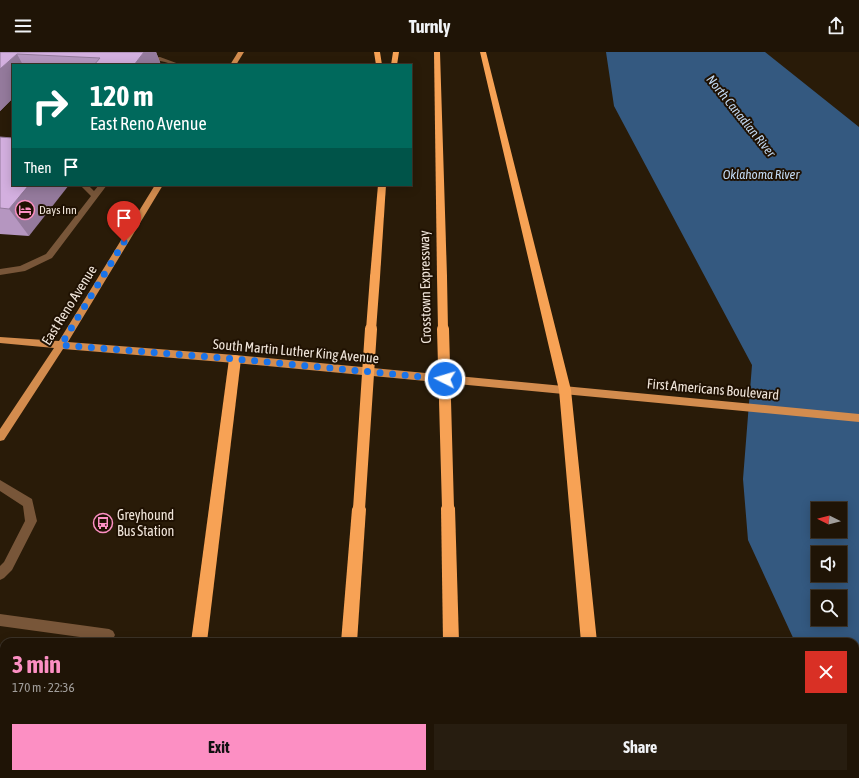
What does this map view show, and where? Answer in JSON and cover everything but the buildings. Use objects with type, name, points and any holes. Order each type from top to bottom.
[{"type":"highway","points":[[378,52],[379,64]]},
{"type":"highway","points":[[394,64],[396,52]]},
{"type":"highway","name":"Crosstown Expressway","points":[[437,52],[451,638]]},
{"type":"highway","points":[[483,52],[565,390],[589,638]]},
{"type":"highway","points":[[349,638],[382,186]]},
{"type":"highway","points":[[200,638],[235,359]]},
{"type":"main road","points":[[234,64],[241,52]]},
{"type":"main road","name":"East Reno Avenue","points":[[0,437],[61,345],[158,186]]},
{"type":"main road","name":"South Martin Luther King Avenue","points":[[0,340],[235,359],[565,390]]},
{"type":"main road","name":"First Americans Boulevard","points":[[565,390],[859,418]]},
{"type":"lane","points":[[136,58],[160,59],[174,64]]},
{"type":"lane","points":[[85,186],[95,196]]},
{"type":"lane","points":[[0,272],[22,269],[49,256],[102,186]]},
{"type":"lane","points":[[0,485],[28,504],[31,521],[8,566],[0,574]]},
{"type":"lane","points":[[0,620],[109,634]]},
{"type":"water","name":"Oklahoma River","points":[[606,52],[765,52],[859,127],[859,638],[793,638],[748,540],[743,479],[752,365],[614,106]]},
{"type":"place","name":"Days Inn","points":[[25,210]]},
{"type":"place","name":"Greyhound Bus Station","points":[[103,523]]},
{"type":"route","points":[[124,242],[61,345],[235,359],[445,379]]},
{"type":"water label","name":"North Canadian River","points":[[741,116]]}]
